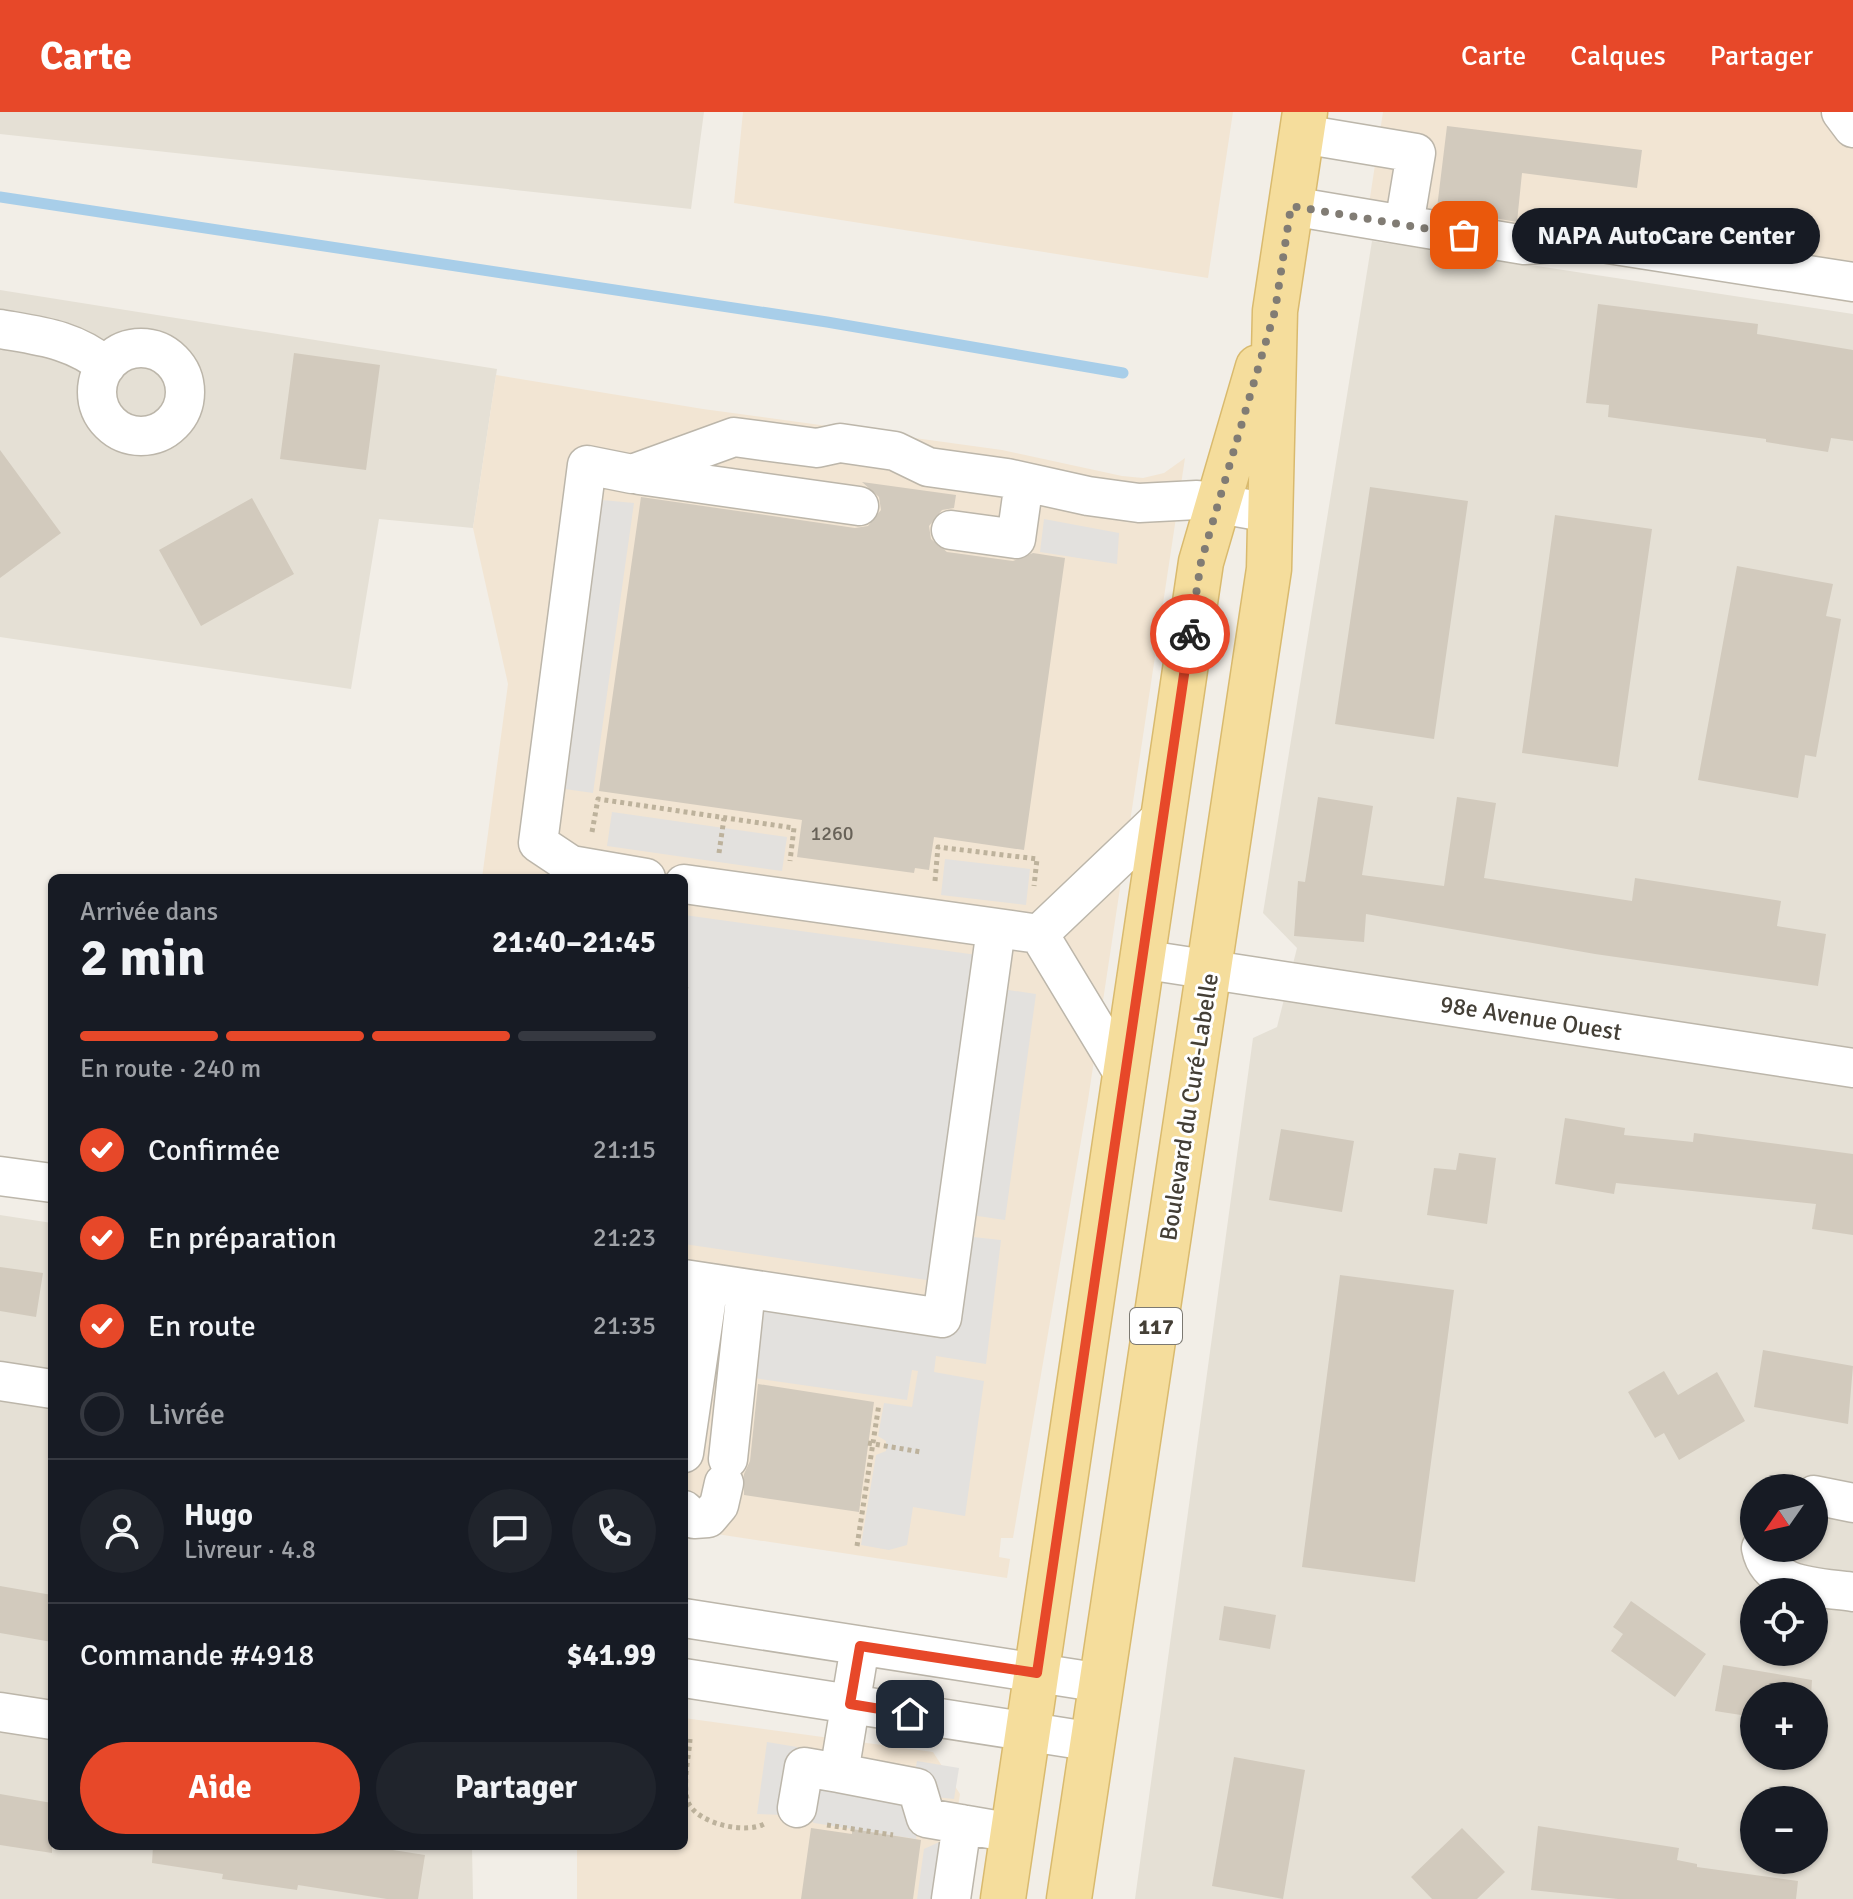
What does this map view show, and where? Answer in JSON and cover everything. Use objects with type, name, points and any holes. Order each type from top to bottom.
[{"type":"main road","name":"Boulevard du Curé-Labelle","points":[[1069,1899],[1269,569],[1275,311],[1303,123]]},
{"type":"main road","name":"Boulevard du Curé-Labelle","points":[[1003,1899],[1201,562],[1275,311]]},
{"type":"street","points":[[1841,112],[1853,128]]},
{"type":"street","points":[[1303,123],[1416,153],[1404,225]]},
{"type":"street","points":[[1291,206],[1524,245],[1589,241],[1853,282]]},
{"type":"street","points":[[0,329],[60,339],[91,353],[106,366]]},
{"type":"street","points":[[632,474],[734,437],[817,448],[840,443],[895,451],[928,467],[1088,496],[1139,503],[1183,498],[1270,513]]},
{"type":"street","points":[[620,874],[534,861],[587,465],[859,506]]},
{"type":"street","points":[[951,530],[1016,539],[1024,482]]},
{"type":"street","points":[[1039,934],[1163,816]]},
{"type":"street","points":[[688,885],[1039,934]]},
{"type":"street","points":[[688,1400],[697,1281],[942,1318],[996,929]]},
{"type":"street","points":[[1039,934],[1123,1073]]},
{"type":"street","name":"98e Avenue Ouest","points":[[1140,959],[1853,1068]]},
{"type":"street","points":[[0,1176],[48,1182]]},
{"type":"street","points":[[688,1514],[694,1519],[708,1518],[719,1505],[726,1471],[746,1289]]},
{"type":"street","points":[[0,1381],[48,1388]]},
{"type":"street","points":[[1828,1498],[1853,1503]]},
{"type":"street","points":[[1768,1562],[1786,1582],[1853,1592]]},
{"type":"street","points":[[688,1619],[1102,1683]]},
{"type":"street","points":[[839,1773],[860,1646]]},
{"type":"street","points":[[688,1679],[1094,1742]]},
{"type":"street","points":[[0,1712],[48,1719]]},
{"type":"street","points":[[805,1816],[804,1767],[917,1788],[926,1818],[1013,1833]]},
{"type":"street","points":[[951,1899],[962,1824]]},
{"type":"path","points":[[591,836],[598,799],[794,828],[790,866]]},
{"type":"path","points":[[919,882],[934,884],[938,847],[1037,859],[1034,891],[1043,892]]},
{"type":"path","points":[[857,1546],[870,1444],[879,1404]]},
{"type":"path","points":[[870,1444],[921,1452]]},
{"type":"path","points":[[688,1772],[690,1739]]},
{"type":"path","points":[[688,1801],[697,1812],[731,1827],[752,1830],[805,1816],[900,1836]]},
{"type":"shaded area","points":[[0,112],[704,112],[691,209],[0,134]]},
{"type":"shaded area","points":[[743,112],[1233,112],[1208,278],[734,203]]},
{"type":"shaded area","points":[[1383,112],[1853,112],[1853,303],[1366,224]]},
{"type":"shaded area","points":[[1372,241],[1853,314],[1853,1899],[1135,1899],[1253,1038],[1277,1027],[1297,948],[1263,913]]},
{"type":"shaded area","points":[[0,290],[497,369],[473,528],[379,519],[351,689],[0,637]]},
{"type":"shaded area","points":[[496,375],[703,409],[1002,450],[1122,476],[1143,478],[1164,473],[1185,458],[1088,1100],[1013,1538],[1001,1538],[999,1557],[1010,1559],[1007,1578],[688,1530],[688,874],[483,874],[508,684],[473,528]]},
{"type":"shaded area","points":[[602,500],[634,503],[593,793],[565,789]]},
{"type":"shaded area","points":[[1044,519],[1119,533],[1117,564],[1040,552]]},
{"type":"shaded area","points":[[612,812],[787,837],[782,871],[607,846]]},
{"type":"shaded area","points":[[945,859],[1030,869],[1026,905],[941,895]]},
{"type":"shaded area","points":[[688,916],[992,957],[988,987],[1036,994],[1005,1220],[957,1213],[954,1235],[1001,1240],[986,1364],[936,1356],[934,1372],[984,1381],[965,1516],[913,1507],[907,1545],[889,1550],[861,1545],[876,1455],[886,1451],[886,1441],[878,1436],[884,1403],[912,1407],[918,1371],[912,1370],[907,1400],[754,1378],[767,1292],[942,1318],[947,1283],[688,1245]]},
{"type":"shaded area","points":[[0,1215],[48,1222],[48,1850],[472,1850],[473,1899],[0,1899]]},
{"type":"shaded area","points":[[688,1719],[933,1752],[960,1794],[943,1899],[577,1899],[577,1850],[688,1850]]},
{"type":"shaded area","points":[[767,1742],[797,1747],[804,1767],[912,1786],[917,1761],[959,1768],[954,1799],[936,1797],[921,1803],[916,1839],[814,1823],[797,1809],[784,1815],[757,1814]]},
{"type":"shaded area","points":[[961,1832],[951,1899],[917,1899],[924,1849]]},
{"type":"building","points":[[1447,126],[1642,150],[1637,188],[1522,173],[1517,222],[1437,208]]},
{"type":"building","points":[[1598,304],[1758,324],[1757,334],[1853,350],[1853,441],[1831,438],[1828,452],[1766,442],[1766,439],[1608,417],[1609,405],[1586,403]]},
{"type":"building","points":[[294,353],[380,365],[366,470],[280,459]]},
{"type":"building","points":[[0,450],[61,533],[0,578]]},
{"type":"building","points":[[862,482],[956,495],[954,508],[942,510],[929,526],[931,539],[947,552],[1013,561],[1033,553],[1065,558],[1024,850],[934,837],[929,870],[915,868],[914,873],[797,857],[802,820],[599,791],[641,497],[855,528],[868,526],[881,510],[879,497]]},
{"type":"building","points":[[1370,487],[1468,501],[1434,739],[1335,724]]},
{"type":"building","points":[[252,498],[294,574],[201,626],[159,550]]},
{"type":"building","points":[[1555,515],[1652,529],[1618,767],[1522,753]]},
{"type":"building","points":[[1737,566],[1833,584],[1826,616],[1841,619],[1816,757],[1805,755],[1798,798],[1698,780]]},
{"type":"building","points":[[1318,797],[1373,806],[1362,875],[1444,886],[1457,797],[1496,803],[1484,878],[1632,901],[1635,878],[1781,901],[1777,926],[1826,934],[1818,986],[1595,954],[1366,914],[1364,942],[1294,936],[1298,881],[1305,882]]},
{"type":"building","points":[[1565,1118],[1625,1128],[1624,1135],[1693,1142],[1694,1133],[1853,1154],[1853,1235],[1812,1229],[1816,1204],[1616,1183],[1614,1194],[1555,1184]]},
{"type":"building","points":[[1281,1129],[1354,1141],[1342,1212],[1269,1200]]},
{"type":"building","points":[[1459,1153],[1496,1158],[1487,1224],[1427,1215],[1434,1168],[1456,1170]]},
{"type":"building","points":[[0,1267],[43,1273],[36,1317],[0,1311]]},
{"type":"building","points":[[1340,1275],[1454,1290],[1415,1582],[1302,1567]]},
{"type":"building","points":[[1763,1350],[1853,1366],[1848,1424],[1754,1407]]},
{"type":"building","points":[[1664,1371],[1678,1395],[1717,1372],[1745,1421],[1679,1460],[1664,1433],[1655,1438],[1628,1392]]},
{"type":"building","points":[[758,1384],[874,1402],[859,1512],[744,1495],[744,1474],[750,1461]]},
{"type":"building","points":[[0,1586],[48,1594],[48,1641],[0,1633]]},
{"type":"building","points":[[1631,1601],[1706,1654],[1675,1697],[1611,1651],[1623,1634],[1613,1627]]},
{"type":"building","points":[[1224,1606],[1276,1615],[1270,1649],[1219,1640]]},
{"type":"building","points":[[1723,1665],[1812,1680],[1740,1682],[1740,1715],[1715,1711]]},
{"type":"building","points":[[1234,1757],[1305,1770],[1283,1899],[1212,1886]]},
{"type":"building","points":[[0,1794],[48,1802],[48,1850],[52,1853],[0,1845]]},
{"type":"building","points":[[1538,1826],[1679,1848],[1677,1860],[1697,1864],[1697,1867],[1798,1881],[1796,1899],[1618,1899],[1531,1890]]},
{"type":"building","points":[[811,1828],[852,1834],[852,1829],[921,1840],[913,1899],[801,1899]]},
{"type":"building","points":[[1462,1828],[1505,1872],[1477,1899],[1432,1899],[1411,1877]]},
{"type":"building","points":[[153,1850],[393,1850],[425,1855],[418,1899],[387,1899],[298,1885],[297,1890],[222,1879],[223,1874],[152,1863]]},
{"type":"waterway","points":[[0,197],[827,322],[1123,373]]},
{"type":"way so far","points":[[1190,634],[1201,562],[1275,311],[1291,206],[1464,235]]},
{"type":"place","name":"NAPA AutoCare Center","points":[[1464,235]]},
{"type":"route","points":[[910,1714],[850,1704],[860,1646],[1037,1673],[1190,634]]}]
